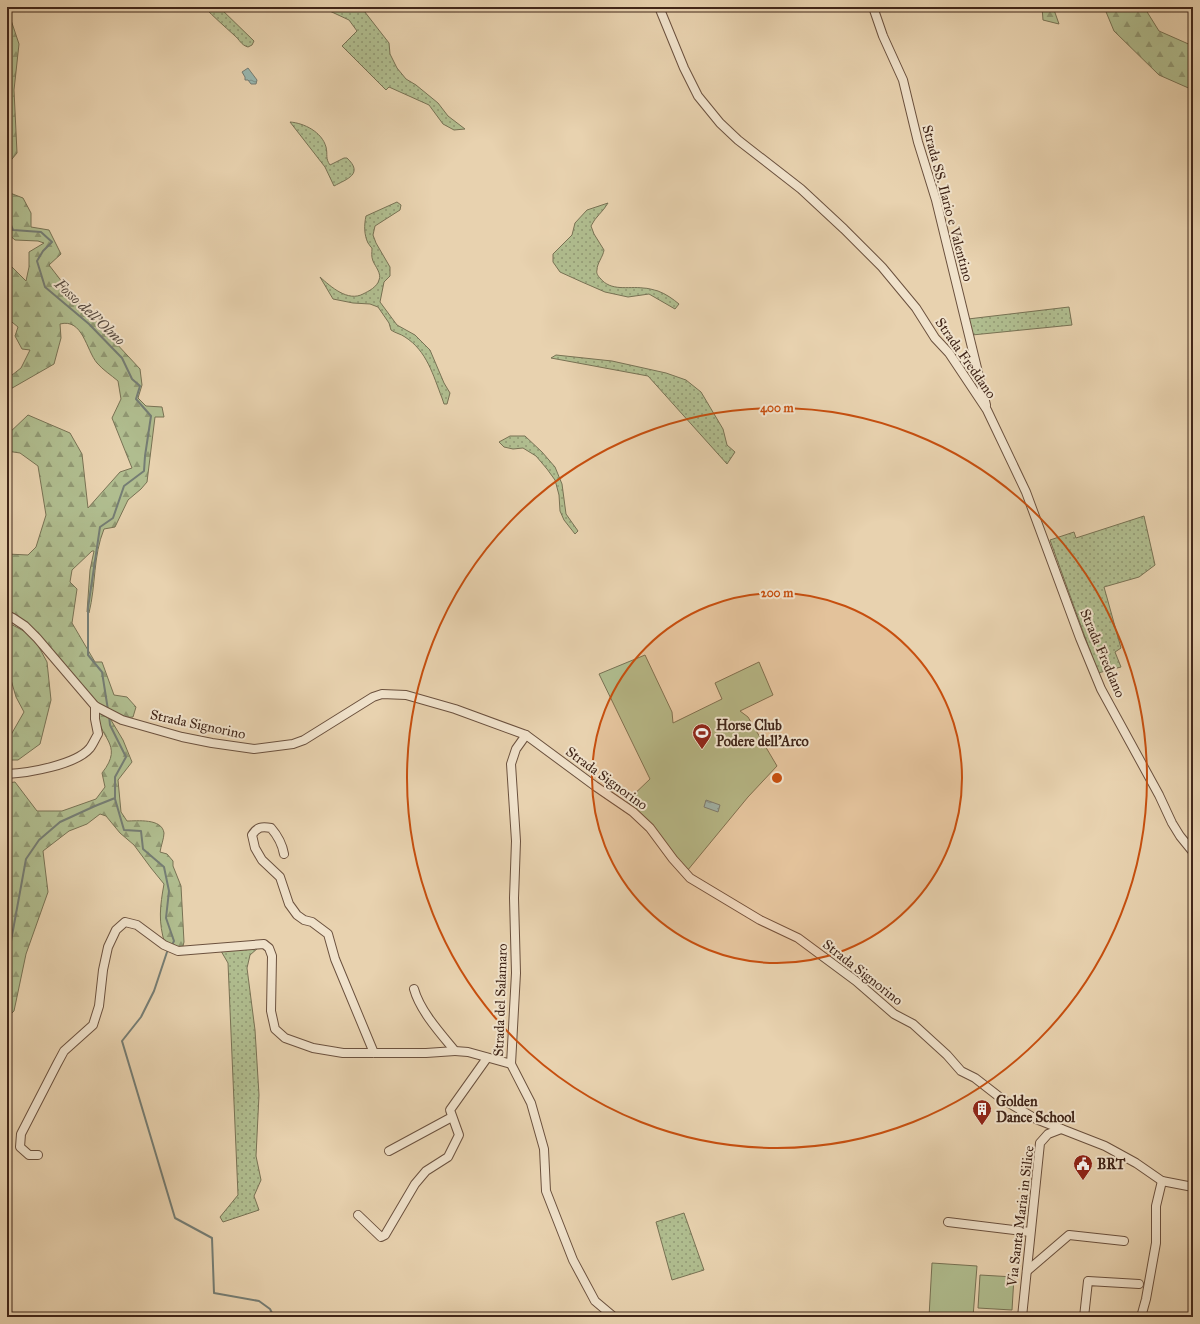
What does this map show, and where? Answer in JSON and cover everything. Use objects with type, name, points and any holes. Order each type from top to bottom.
[{"type":"street","name":"Strada Freddano","points":[[659,7],[684,68],[698,96],[715,117],[738,140],[801,189],[882,267],[916,308],[935,338],[949,353],[987,410],[1026,492],[1080,638],[1101,688],[1159,795],[1172,823],[1193,852]]},
{"type":"street","name":"Strada SS. Ilario e Valentino","points":[[873,7],[883,36],[903,80],[918,142],[936,200],[987,410]]},
{"type":"street","name":"Strada Signorino","points":[[7,615],[25,626],[37,638],[95,706],[122,720],[175,735],[212,743],[254,749],[293,744],[304,740],[373,697],[382,694],[406,695],[441,705],[526,735],[633,812],[650,828],[673,859],[690,878],[760,920],[798,938],[856,981],[894,1014],[913,1024],[947,1055],[961,1071],[975,1078],[1002,1099],[1036,1119],[1105,1146],[1136,1163],[1162,1181],[1193,1187]]},
{"type":"street","points":[[7,774],[22,773],[74,760],[89,749],[98,734],[95,718],[95,706]]},
{"type":"street","name":"Strada del Salamaro","points":[[526,735],[516,750],[511,764],[516,841],[514,898],[516,973],[511,1064],[531,1103],[544,1149],[546,1191],[573,1260],[596,1301],[614,1317]]},
{"type":"street","points":[[284,854],[278,835],[271,828],[263,826],[256,829],[252,835],[255,848],[262,860],[280,877],[289,904],[297,915],[304,920],[312,922],[328,934],[335,959],[374,1053]]},
{"type":"street","points":[[38,1155],[29,1155],[20,1148],[21,1134],[64,1051],[92,1024],[99,1006],[103,970],[108,947],[116,930],[125,922],[137,925],[164,945],[178,951],[264,944],[269,948],[272,956],[271,1011],[275,1029],[285,1038],[313,1048],[343,1053],[426,1053],[455,1051],[468,1052],[511,1064]]},
{"type":"street","points":[[414,989],[417,998],[440,1034],[455,1051]]},
{"type":"street","points":[[358,1215],[381,1236],[385,1235],[415,1184],[426,1171],[448,1157],[459,1135],[450,1110],[487,1058]]},
{"type":"street","points":[[389,1151],[452,1117]]},
{"type":"street","name":"Via Santa Maria in Silice","points":[[1022,1317],[1040,1143],[1048,1134],[1061,1129]]},
{"type":"street","points":[[1141,1317],[1146,1299],[1156,1243],[1156,1206],[1162,1181]]},
{"type":"street","points":[[948,1222],[1030,1232]]},
{"type":"street","points":[[1027,1270],[1069,1235],[1124,1241]]},
{"type":"street","points":[[1084,1317],[1088,1281],[1139,1284]]},
{"type":"green space","points":[[204,7],[219,7],[254,41],[252,45],[248,47],[244,45]]},
{"type":"green space","points":[[321,7],[361,7],[389,43],[390,54],[397,68],[406,79],[438,103],[448,116],[465,129],[454,130],[443,124],[429,105],[389,87],[386,90],[342,46],[357,31],[349,20]]},
{"type":"green space","points":[[1042,7],[1053,7],[1059,24],[1043,20]]},
{"type":"green space","points":[[1104,7],[1144,7],[1159,31],[1193,46],[1193,90],[1159,75],[1114,31]]},
{"type":"green space","points":[[7,8],[19,44],[14,90],[17,153],[7,165]]},
{"type":"green space","points":[[290,122],[306,126],[321,137],[326,147],[328,163],[330,165],[347,158],[354,168],[352,175],[334,186],[325,167]]},
{"type":"green space","points":[[7,185],[10,193],[23,198],[31,213],[31,227],[49,230],[61,254],[49,265],[76,300],[140,369],[142,385],[138,398],[146,406],[162,407],[164,417],[155,417],[147,482],[128,500],[115,527],[104,529],[100,539],[89,613],[87,612],[90,570],[94,551],[92,551],[72,570],[70,582],[77,589],[72,623],[95,662],[102,662],[114,695],[127,697],[136,707],[133,717],[120,718],[101,707],[7,612],[7,554],[28,555],[36,547],[46,515],[38,466],[20,453],[7,451],[7,435],[28,415],[70,433],[82,454],[88,508],[120,472],[132,468],[112,418],[121,399],[118,381],[97,363],[83,336],[74,326],[68,323],[60,324],[61,338],[54,364],[7,391],[7,379],[21,368],[30,350],[22,349],[15,336],[18,327],[7,318],[7,262],[26,281],[29,267],[29,252],[44,243],[38,241],[15,240],[7,233]]},
{"type":"green space","points":[[397,202],[401,205],[400,210],[375,226],[373,235],[390,267],[390,276],[384,282],[380,302],[397,325],[415,335],[430,350],[444,383],[450,393],[447,404],[444,404],[432,372],[424,356],[413,343],[391,330],[389,323],[378,307],[370,304],[353,303],[333,299],[320,277],[329,285],[346,295],[357,296],[375,287],[380,275],[372,259],[372,248],[368,243],[365,233],[366,216]]},
{"type":"green space","points":[[608,203],[591,226],[604,250],[597,267],[598,275],[604,282],[614,287],[645,288],[661,292],[679,304],[675,309],[649,294],[628,297],[605,292],[560,272],[553,262],[553,254],[572,235],[575,223],[587,210]]},
{"type":"green space","points":[[1069,307],[1072,325],[972,335],[968,319]]},
{"type":"green space","points":[[556,355],[612,361],[666,373],[686,380],[701,392],[723,429],[727,445],[735,452],[727,464],[648,376],[551,358]]},
{"type":"green space","points":[[510,436],[525,436],[555,467],[562,484],[566,514],[578,531],[575,534],[564,520],[560,511],[559,495],[555,480],[536,456],[523,448],[513,449],[504,447],[499,442]]},
{"type":"green space","points":[[1144,516],[1155,565],[1139,577],[1104,587],[1121,648],[1115,652],[1121,667],[1098,673],[1050,540],[1074,532],[1076,538]]},
{"type":"green space","points":[[7,622],[33,636],[47,662],[51,700],[40,744],[18,760],[7,760],[7,741],[24,712],[16,697],[7,666]]},
{"type":"green space","name":"Horse Club Podere dell'Arco","points":[[645,655],[672,712],[673,723],[722,699],[715,683],[759,662],[773,695],[740,711],[748,717],[777,766],[748,797],[687,871],[652,824],[627,801],[650,779],[599,674]]},
{"type":"green space","points":[[99,712],[111,720],[123,740],[132,762],[118,780],[121,812],[127,821],[148,821],[159,825],[164,833],[160,852],[167,854],[173,861],[173,866],[181,886],[184,942],[182,950],[165,944],[161,928],[160,914],[164,884],[134,845],[120,833],[106,816],[100,814],[87,824],[69,831],[43,851],[48,892],[26,954],[14,1011],[7,1018],[7,783],[15,782],[37,811],[62,811],[96,799],[105,787],[102,773],[109,763],[111,754],[111,747],[99,721]]},
{"type":"green space","points":[[258,948],[250,955],[247,968],[255,1030],[259,1095],[256,1156],[261,1180],[254,1196],[259,1210],[223,1222],[220,1217],[238,1195],[228,963],[221,951]]},
{"type":"green space","points":[[684,1213],[704,1270],[672,1280],[656,1222]]},
{"type":"green space","points":[[932,1263],[977,1266],[973,1317],[929,1317]]},
{"type":"green space","points":[[980,1275],[1014,1277],[1012,1310],[978,1308]]},
{"type":"water","points":[[248,68],[257,80],[256,84],[251,84],[248,80],[245,80],[242,72]]},
{"type":"water","points":[[706,800],[720,805],[718,812],[704,807]]},
{"type":"waterway","name":"Fosso dell'Olmo","points":[[7,216],[13,230],[41,232],[52,242],[43,251],[37,261],[45,287],[89,324],[122,358],[132,379],[140,386],[136,399],[151,416],[144,471],[124,486],[113,518],[100,527],[88,608],[88,655],[102,672],[108,710]]},
{"type":"waterway","name":"Fosso dell'Olmo","points":[[7,963],[26,859],[39,840],[60,822],[115,798],[115,777],[126,757],[110,725],[109,716]]},
{"type":"waterway","points":[[115,799],[124,830],[141,831],[143,849],[164,867],[169,891],[166,918],[174,941],[173,943]]},
{"type":"waterway","points":[[167,952],[154,991],[141,1017],[122,1041],[175,1218],[212,1238],[214,1293],[259,1301],[270,1309],[274,1317]]},
{"type":"place","name":"Horse Club Podere dell'Arco","points":[[702,750]]},
{"type":"place","name":"Golden Dance School","points":[[982,1126]]},
{"type":"place","name":"BRT","points":[[1083,1181]]}]
